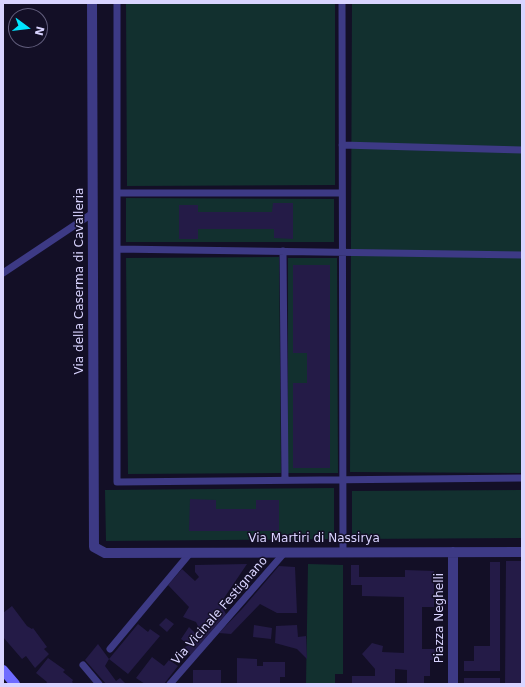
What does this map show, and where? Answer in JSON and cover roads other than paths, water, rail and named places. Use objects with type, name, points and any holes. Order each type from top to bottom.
[{"type":"street","name":"Via della Caserma di Cavalleria","points":[[92,3],[93,534],[94,547],[106,553]]},
{"type":"street","name":"Piazza Neghelli","points":[[453,552],[453,684]]},
{"type":"street","name":"Via Martiri di Nassirya","points":[[106,553],[522,552]]},
{"type":"street","points":[[3,670],[15,684]]},
{"type":"lane","points":[[118,3],[117,482],[522,478]]},
{"type":"lane","points":[[342,3],[343,552]]},
{"type":"lane","points":[[342,145],[522,150]]},
{"type":"lane","points":[[117,193],[342,193]]},
{"type":"lane","points":[[3,273],[93,213]]},
{"type":"lane","points":[[117,249],[522,255]]},
{"type":"lane","points":[[283,251],[285,480]]},
{"type":"lane","points":[[110,649],[191,552]]},
{"type":"lane","name":"Via Vicinale Festignano","points":[[170,684],[285,552]]},
{"type":"lane","points":[[83,665],[99,684]]}]
